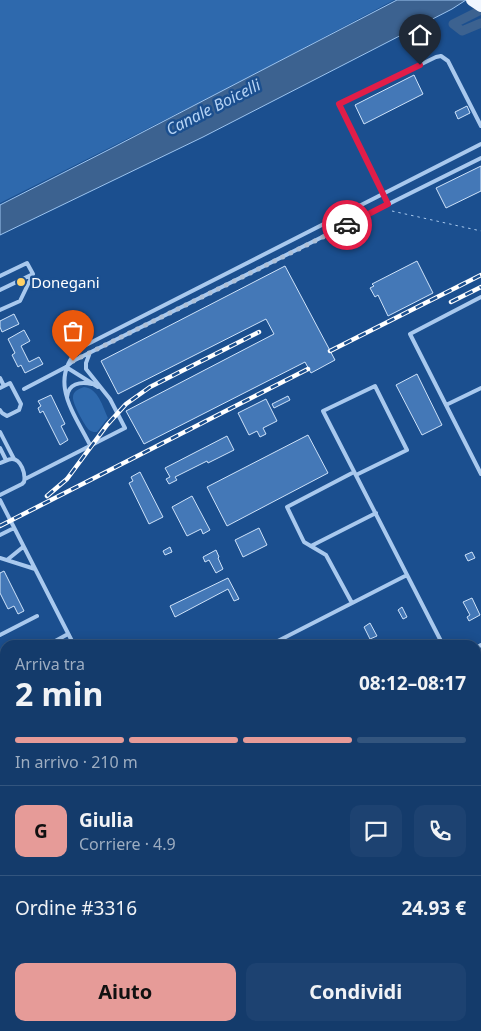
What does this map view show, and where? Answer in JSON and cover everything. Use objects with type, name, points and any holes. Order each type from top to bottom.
[{"type":"main road","points":[[472,0],[481,6]]},
{"type":"lane","points":[[388,204],[339,104],[441,56],[448,61],[481,126]]},
{"type":"lane","points":[[90,446],[64,389],[66,367],[73,356],[87,344],[481,144]]},
{"type":"lane","points":[[24,388],[66,367],[73,361],[481,158]]},
{"type":"lane","points":[[0,276],[27,263],[33,274]]},
{"type":"lane","points":[[0,290],[33,274]]},
{"type":"lane","points":[[0,310],[20,301],[33,274]]},
{"type":"lane","points":[[481,297],[410,334],[481,474]]},
{"type":"lane","points":[[0,495],[22,484],[25,479],[125,428],[112,403],[86,369],[87,358],[91,353]]},
{"type":"lane","points":[[66,367],[104,391]]},
{"type":"lane","points":[[0,378],[2,387],[10,383],[20,404],[19,410],[7,416],[0,410]]},
{"type":"lane","points":[[68,401],[67,392],[74,385],[85,382],[96,385]]},
{"type":"lane","points":[[352,603],[326,555],[304,542],[286,507],[355,473],[407,450],[375,386],[323,410],[355,473],[376,513],[440,640]]},
{"type":"lane","points":[[446,405],[481,388]]},
{"type":"lane","points":[[0,432],[14,459],[19,463],[25,479]]},
{"type":"lane","points":[[0,448],[6,460]]},
{"type":"lane","points":[[0,463],[14,459]]},
{"type":"lane","points":[[0,500],[71,640]]},
{"type":"lane","points":[[311,546],[376,513]]},
{"type":"lane","points":[[0,535],[14,528]]},
{"type":"lane","points":[[7,560],[23,546]]},
{"type":"lane","points":[[0,558],[35,569]]},
{"type":"lane","points":[[280,640],[407,575]]},
{"type":"lane","points":[[0,635],[37,616]]},
{"type":"lane","points":[[57,640],[68,634]]},
{"type":"path","points":[[388,204],[391,210],[481,231]]},
{"type":"shaded area","points":[[0,0],[394,0],[236,84],[0,203]]},
{"type":"shaded area","points":[[84,387],[89,388],[96,394],[108,418],[97,432],[87,428],[73,400],[75,392]]},
{"type":"water","name":"Canale Boicelli","points":[[397,0],[466,0],[452,9],[203,137],[0,235],[0,205]]},
{"type":"building","points":[[414,75],[423,94],[364,124],[355,105]]},
{"type":"building","points":[[467,106],[470,113],[458,119],[455,112]]},
{"type":"building","points":[[481,166],[481,191],[446,208],[436,188]]},
{"type":"building","points":[[417,261],[433,293],[388,316],[378,295],[375,297],[370,288],[374,286],[372,284]]},
{"type":"building","points":[[285,266],[335,360],[311,373],[305,362],[144,444],[126,411],[274,334],[266,319],[118,394],[101,361]]},
{"type":"building","points":[[14,314],[19,324],[2,332],[0,321]]},
{"type":"building","points":[[24,330],[30,341],[21,346],[29,362],[39,357],[43,364],[25,373],[21,365],[18,367],[12,355],[15,353],[8,339]]},
{"type":"building","points":[[417,374],[442,425],[422,435],[396,385]]},
{"type":"building","points":[[51,395],[65,424],[61,426],[68,440],[60,445],[43,411],[40,413],[38,408],[41,406],[38,401]]},
{"type":"building","points":[[288,396],[290,400],[274,408],[272,404]]},
{"type":"building","points":[[266,399],[277,421],[263,428],[266,434],[260,437],[257,431],[249,435],[238,413]]},
{"type":"building","points":[[308,435],[328,473],[227,526],[207,487]]},
{"type":"building","points":[[227,436],[234,450],[175,477],[177,480],[169,484],[166,479],[170,477],[165,468]]},
{"type":"building","points":[[140,472],[163,517],[149,524],[129,483],[133,481],[131,477]]},
{"type":"building","points":[[192,496],[210,530],[203,534],[201,529],[187,536],[172,507]]},
{"type":"building","points":[[259,528],[267,545],[243,557],[235,540]]},
{"type":"building","points":[[170,547],[172,552],[165,555],[163,551]]},
{"type":"building","points":[[216,550],[223,569],[216,573],[209,560],[205,562],[203,557]]},
{"type":"building","points":[[472,552],[475,558],[468,561],[465,555]]},
{"type":"building","points":[[4,571],[24,611],[18,614],[14,606],[8,609],[0,593],[0,573]]},
{"type":"building","points":[[228,578],[239,599],[234,601],[228,589],[175,617],[170,606]]},
{"type":"building","points":[[472,598],[480,615],[469,621],[467,617],[470,615],[463,602]]},
{"type":"building","points":[[402,607],[407,617],[403,619],[398,610]]},
{"type":"building","points":[[370,623],[377,636],[370,639],[364,627]]},
{"type":"waterway","points":[[481,10],[453,24],[462,31],[481,23]]},
{"type":"railway","points":[[330,351],[481,275]]},
{"type":"railway","points":[[451,302],[481,287]]},
{"type":"railway","points":[[47,496],[67,479],[107,425],[126,404],[150,387],[259,332]]},
{"type":"railway","points":[[0,526],[308,369]]},
{"type":"way so far","points":[[73,361],[347,225]]},
{"type":"place","name":"Donegani","points":[[21,282]]},
{"type":"route","points":[[347,225],[388,204],[339,104],[420,65]]}]
